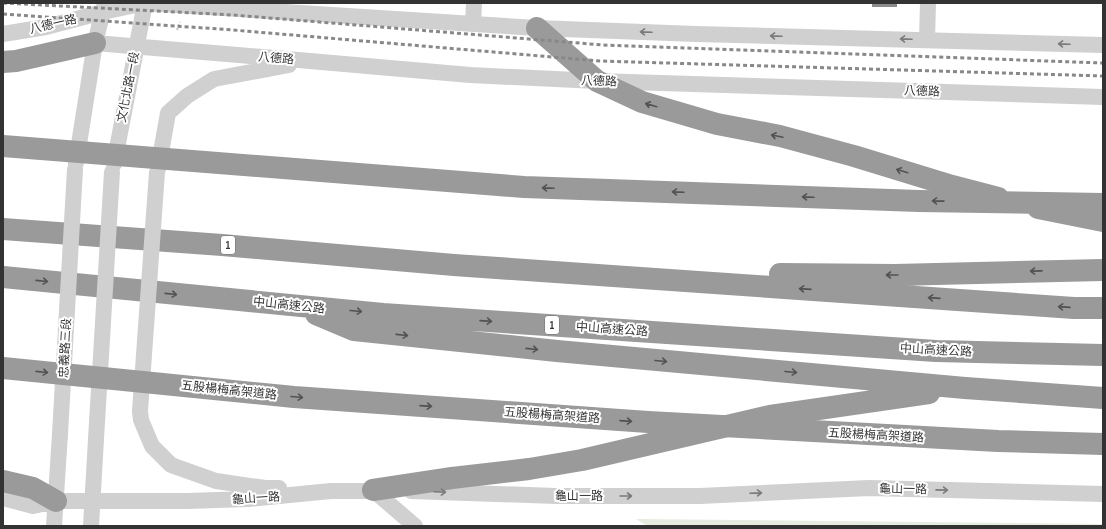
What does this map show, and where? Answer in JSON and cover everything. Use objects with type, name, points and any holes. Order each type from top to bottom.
[{"type":"highway","points":[[538,28],[597,81],[642,102],[718,124],[780,136],[854,156],[952,186],[1054,212],[1103,222]]},
{"type":"highway","points":[[3,62],[16,61],[96,44]]},
{"type":"highway","points":[[3,146],[524,187],[919,201],[1103,204]]},
{"type":"highway","name":"1","points":[[3,229],[222,245],[454,266],[1074,308],[1103,308]]},
{"type":"highway","points":[[454,266],[747,274],[895,275],[1103,270]]},
{"type":"highway","name":"中山高速公路","points":[[3,277],[383,314],[936,351],[1103,355]]},
{"type":"highway","points":[[299,306],[354,330],[557,351],[965,388],[1103,398]]},
{"type":"highway","name":"五股楊梅高架道路","points":[[3,368],[294,397],[648,422],[998,442],[1103,444]]},
{"type":"highway","points":[[373,490],[452,478],[529,469],[582,460],[770,416],[965,388]]},
{"type":"highway","points":[[3,481],[33,488],[56,501]]},
{"type":"street","name":"八德一路","points":[[3,34],[46,27],[104,7],[145,3]]},
{"type":"street","points":[[145,3],[323,9],[473,24],[538,28],[1103,45]]},
{"type":"street","name":"文化北路一段","points":[[92,502],[112,172],[145,3]]},
{"type":"street","points":[[473,24],[474,3]]},
{"type":"street","points":[[926,40],[928,3]]},
{"type":"street","points":[[96,44],[104,7]]},
{"type":"street","name":"八德路","points":[[96,44],[470,75],[597,81],[1103,97]]},
{"type":"street","name":"忠義路三段","points":[[54,526],[75,169],[96,44]]},
{"type":"street","points":[[310,61],[214,79],[187,96],[168,113],[157,172],[140,411],[141,420],[152,446],[172,465],[216,481],[265,488],[331,491]]},
{"type":"street","name":"龜山一路","points":[[3,498],[33,506],[56,501],[92,502],[248,499],[331,491],[373,490],[556,496],[700,496],[870,488],[1100,494]]},
{"type":"street","points":[[373,490],[415,526]]},
{"type":"street","points":[[91,526],[92,502]]},
{"type":"shaded area","points":[[636,519],[1103,524],[1103,526],[647,526]]},
{"type":"railway","points":[[3,3],[233,15],[603,45],[1103,63]]},
{"type":"railway","points":[[3,14],[233,30],[600,61],[1103,76]]}]
